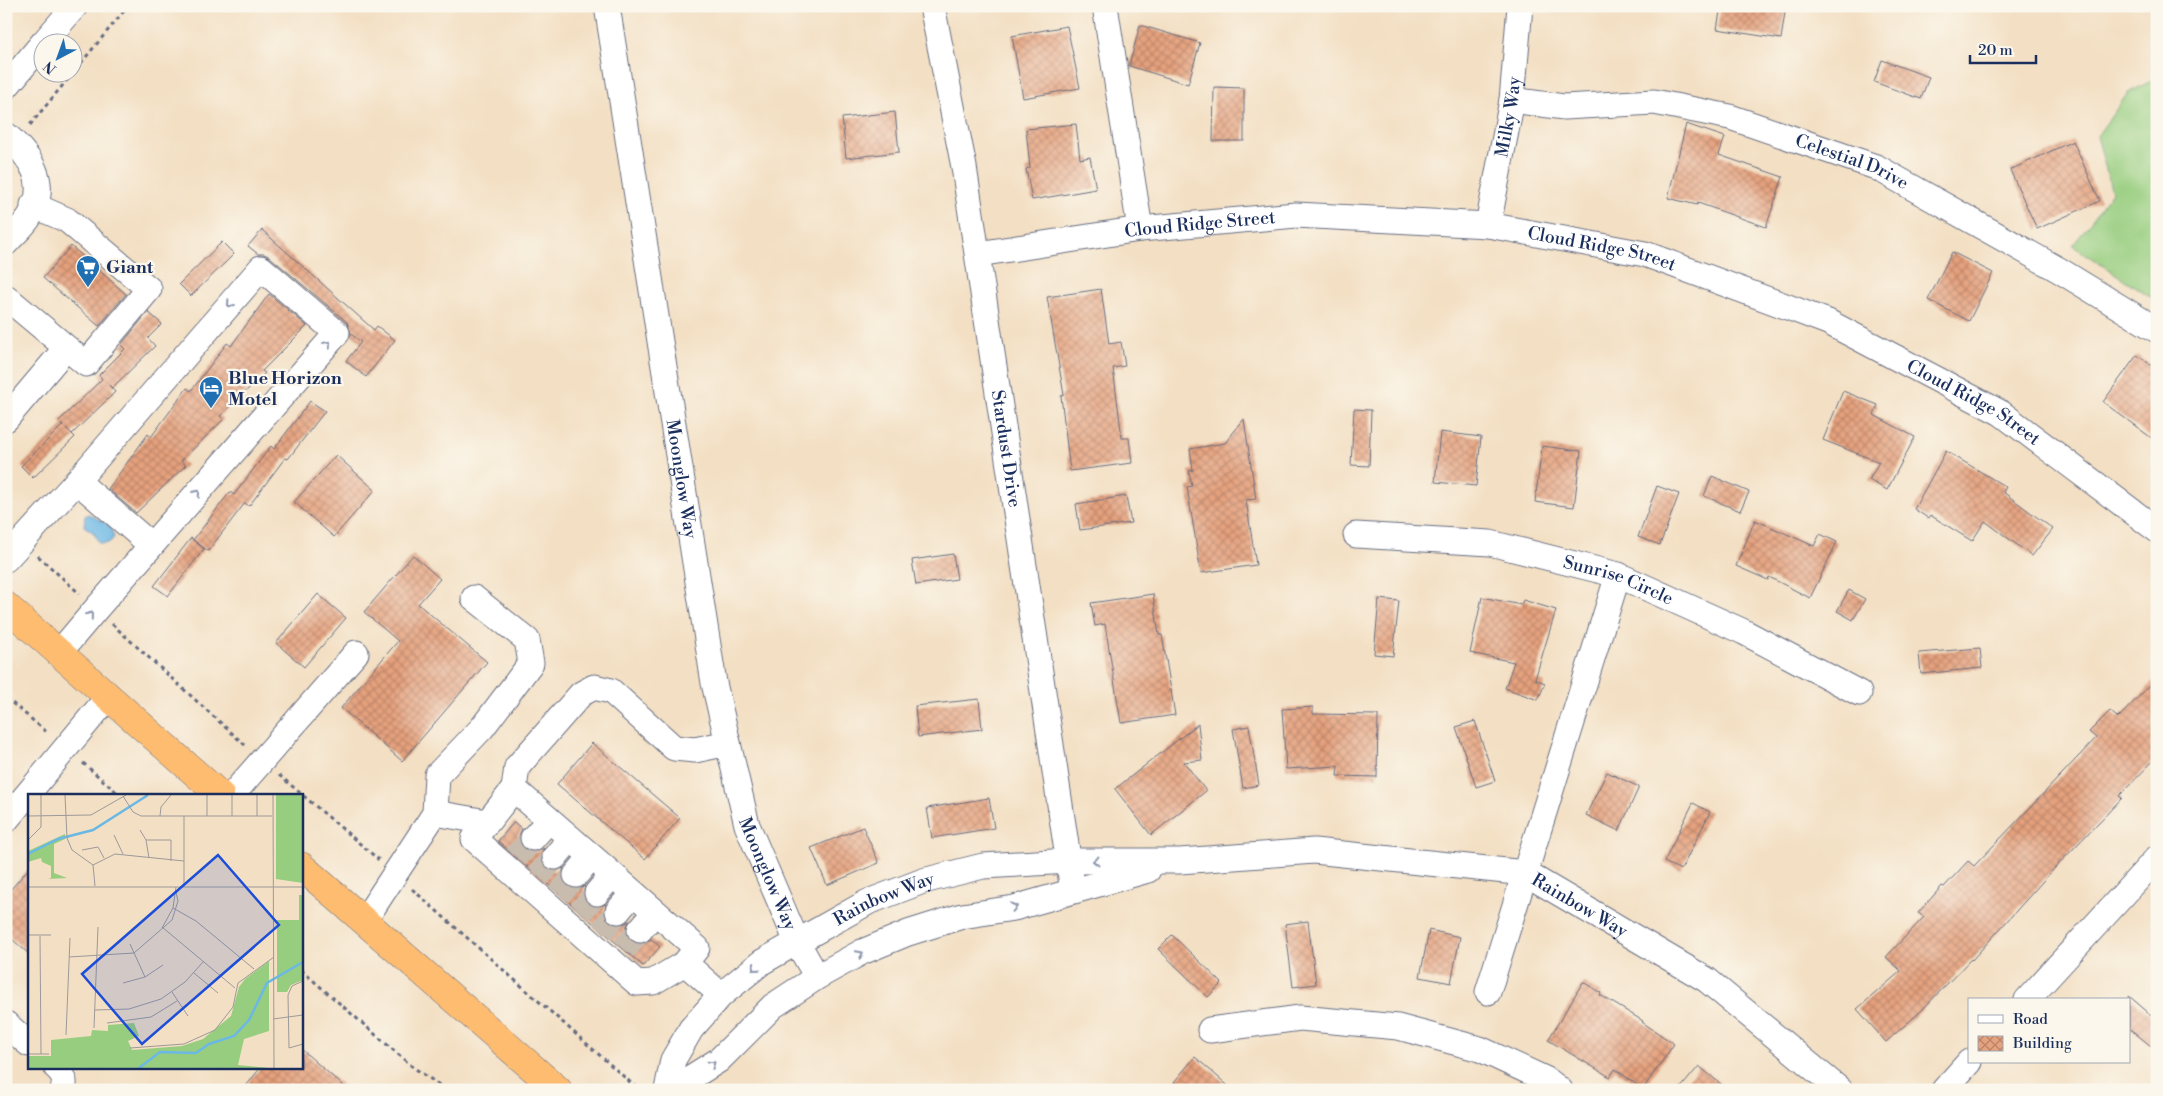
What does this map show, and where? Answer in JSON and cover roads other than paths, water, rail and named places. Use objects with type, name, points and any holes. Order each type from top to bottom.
[{"type":"highway","points":[[6,606],[219,794]]},
{"type":"highway","points":[[302,867],[551,1088]]},
{"type":"street","points":[[53,32],[75,6]]},
{"type":"street","name":"Moonglow Way","points":[[607,6],[714,683],[747,825],[796,942],[817,977]]},
{"type":"street","name":"Stardust Drive","points":[[932,6],[964,167],[978,254],[1074,891]]},
{"type":"street","points":[[1105,6],[1140,229]]},
{"type":"street","name":"Milky Way","points":[[1488,226],[1512,100],[1520,6]]},
{"type":"street","points":[[6,87],[32,56]]},
{"type":"street","name":"Celestial Drive","points":[[1512,100],[1564,107],[1654,102],[1730,117],[1876,167],[2060,270],[2157,330]]},
{"type":"street","points":[[6,243],[30,216],[40,188],[32,162],[11,139]]},
{"type":"street","points":[[6,297],[86,364],[149,288],[67,220],[34,205]]},
{"type":"street","name":"Cloud Ridge Street","points":[[978,254],[1140,229],[1296,215],[1488,226],[1645,254],[1828,322],[2001,414],[2157,530]]},
{"type":"street","points":[[14,551],[261,268],[337,334],[151,545],[60,653]]},
{"type":"street","points":[[6,419],[66,348]]},
{"type":"street","points":[[77,481],[151,545]]},
{"type":"street","name":"Sunrise Circle","points":[[1356,535],[1490,544],[1618,575],[1744,632],[1859,694]]},
{"type":"street","points":[[1488,992],[1618,575]]},
{"type":"street","points":[[364,921],[435,814],[437,775],[482,728],[531,663],[527,640],[474,598]]},
{"type":"street","points":[[233,794],[356,652]]},
{"type":"street","points":[[514,789],[541,829],[562,848],[647,921],[696,948],[685,963],[653,982],[637,983],[618,956],[575,918],[512,863],[474,839],[514,789],[518,766],[581,694],[594,687],[611,691],[674,748],[695,750],[728,743]]},
{"type":"street","points":[[6,820],[109,696]]},
{"type":"street","points":[[435,814],[487,822]]},
{"type":"street","name":"Rainbow Way","points":[[667,1090],[673,1060],[691,1029],[721,995],[762,962],[796,942],[868,902],[923,881],[983,866],[1069,861],[1180,861],[1314,851],[1525,873],[1707,980],[1840,1090]]},
{"type":"street","points":[[2029,998],[2157,858]]},
{"type":"street","name":"Rainbow Way","points":[[671,1090],[719,1060],[773,1006],[817,977],[862,952],[908,933],[962,916],[1014,908],[1180,861]]},
{"type":"street","points":[[685,963],[721,995]]},
{"type":"street","points":[[1210,1030],[1300,1018],[1398,1027],[1480,1049],[1548,1080],[1560,1090]]},
{"type":"street","points":[[6,1024],[28,1043]]},
{"type":"street","points":[[1944,1090],[1968,1063]]},
{"type":"street","points":[[57,1068],[62,1072],[66,1082],[63,1090]]},
{"type":"water","points":[[89,514],[110,526],[114,537],[110,542],[106,544],[99,543],[94,533],[84,526],[85,516]]},
{"type":"tunnel","points":[[516,857],[533,838]]},
{"type":"tunnel","points":[[538,876],[555,857]]},
{"type":"tunnel","points":[[559,894],[576,875]]},
{"type":"tunnel","points":[[580,912],[597,893]]},
{"type":"tunnel","points":[[602,931],[618,911]]},
{"type":"tunnel","points":[[624,949],[640,930]]},
{"type":"place","name":"Giant","points":[[88,288]]},
{"type":"place","name":"Blue Horizon Motel","points":[[211,409]]}]
